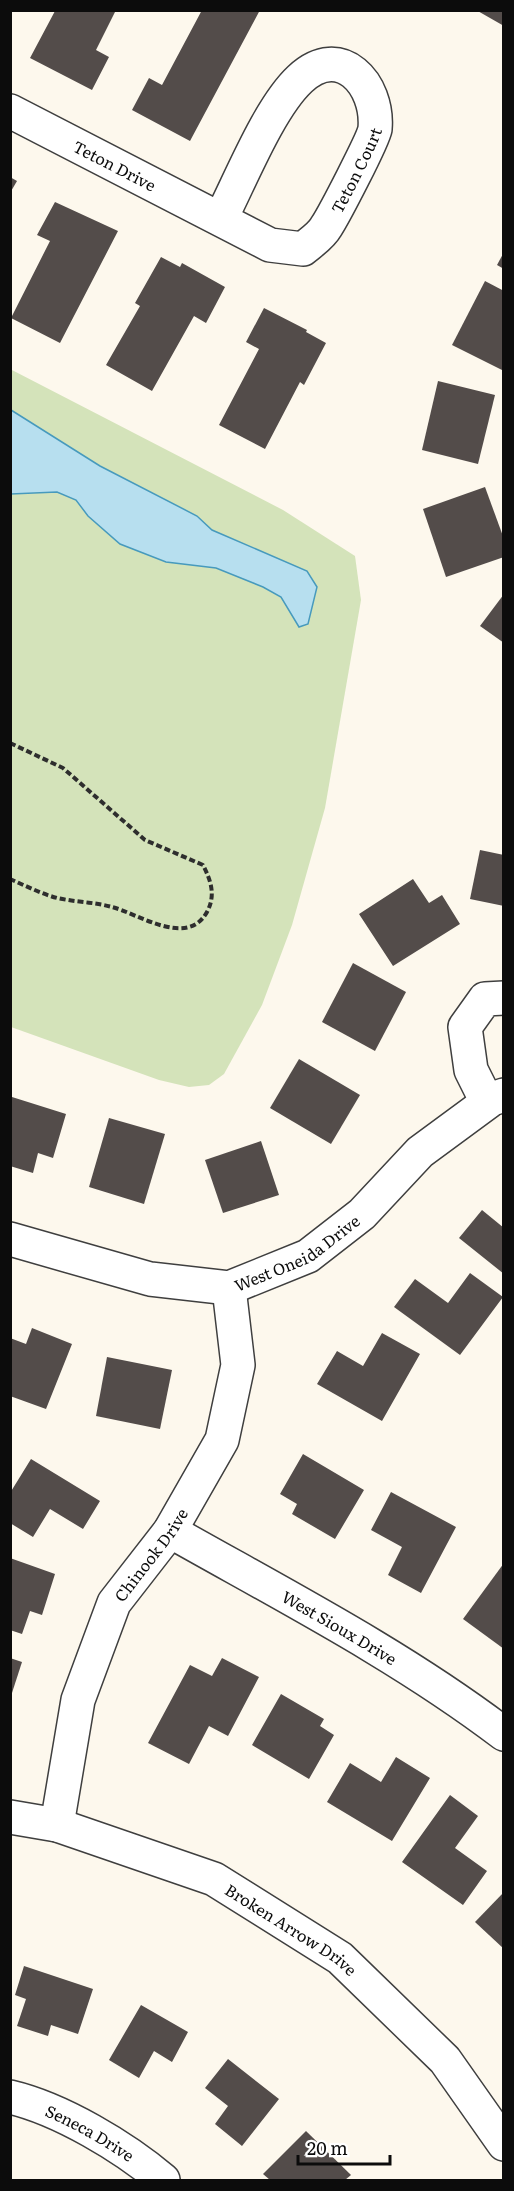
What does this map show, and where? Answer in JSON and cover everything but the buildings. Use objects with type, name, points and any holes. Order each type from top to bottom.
[{"type":"street","name":"Teton Court","points":[[322,66],[347,68],[363,79],[375,105],[375,132],[325,229],[303,249],[270,245],[221,218],[282,99],[301,78],[322,66]]},
{"type":"street","name":"Teton Drive","points":[[10,111],[221,218]]},
{"type":"street","points":[[495,1099],[471,1070],[465,1027],[485,999],[504,998]]},
{"type":"street","name":"West Oneida Drive","points":[[10,1239],[150,1279],[229,1288],[308,1257],[362,1214],[420,1152],[495,1099]]},
{"type":"street","name":"Chinook Drive","points":[[57,1825],[78,1700],[114,1603],[170,1531],[222,1440],[238,1365],[229,1288]]},
{"type":"street","name":"West Sioux Drive","points":[[170,1531],[372,1645],[461,1702],[504,1734]]},
{"type":"street","name":"Broken Arrow Drive","points":[[10,1817],[57,1825],[214,1879],[340,1958],[445,2060],[504,2144]]},
{"type":"street","name":"Seneca Drive","points":[[10,2097],[36,2103],[134,2155],[164,2181]]},
{"type":"path","points":[[10,743],[63,768],[145,840],[203,865],[212,883],[211,904],[202,920],[183,928],[164,928],[111,907],[56,898],[10,879]]},
{"type":"green space","points":[[10,369],[283,510],[355,556],[361,600],[325,808],[292,925],[262,1005],[224,1074],[209,1085],[189,1087],[159,1080],[11,1027]]},
{"type":"water","points":[[11,410],[100,466],[197,516],[212,530],[307,571],[317,587],[308,624],[299,627],[281,597],[263,587],[216,568],[166,562],[120,544],[88,516],[76,500],[57,492],[11,494]]}]
